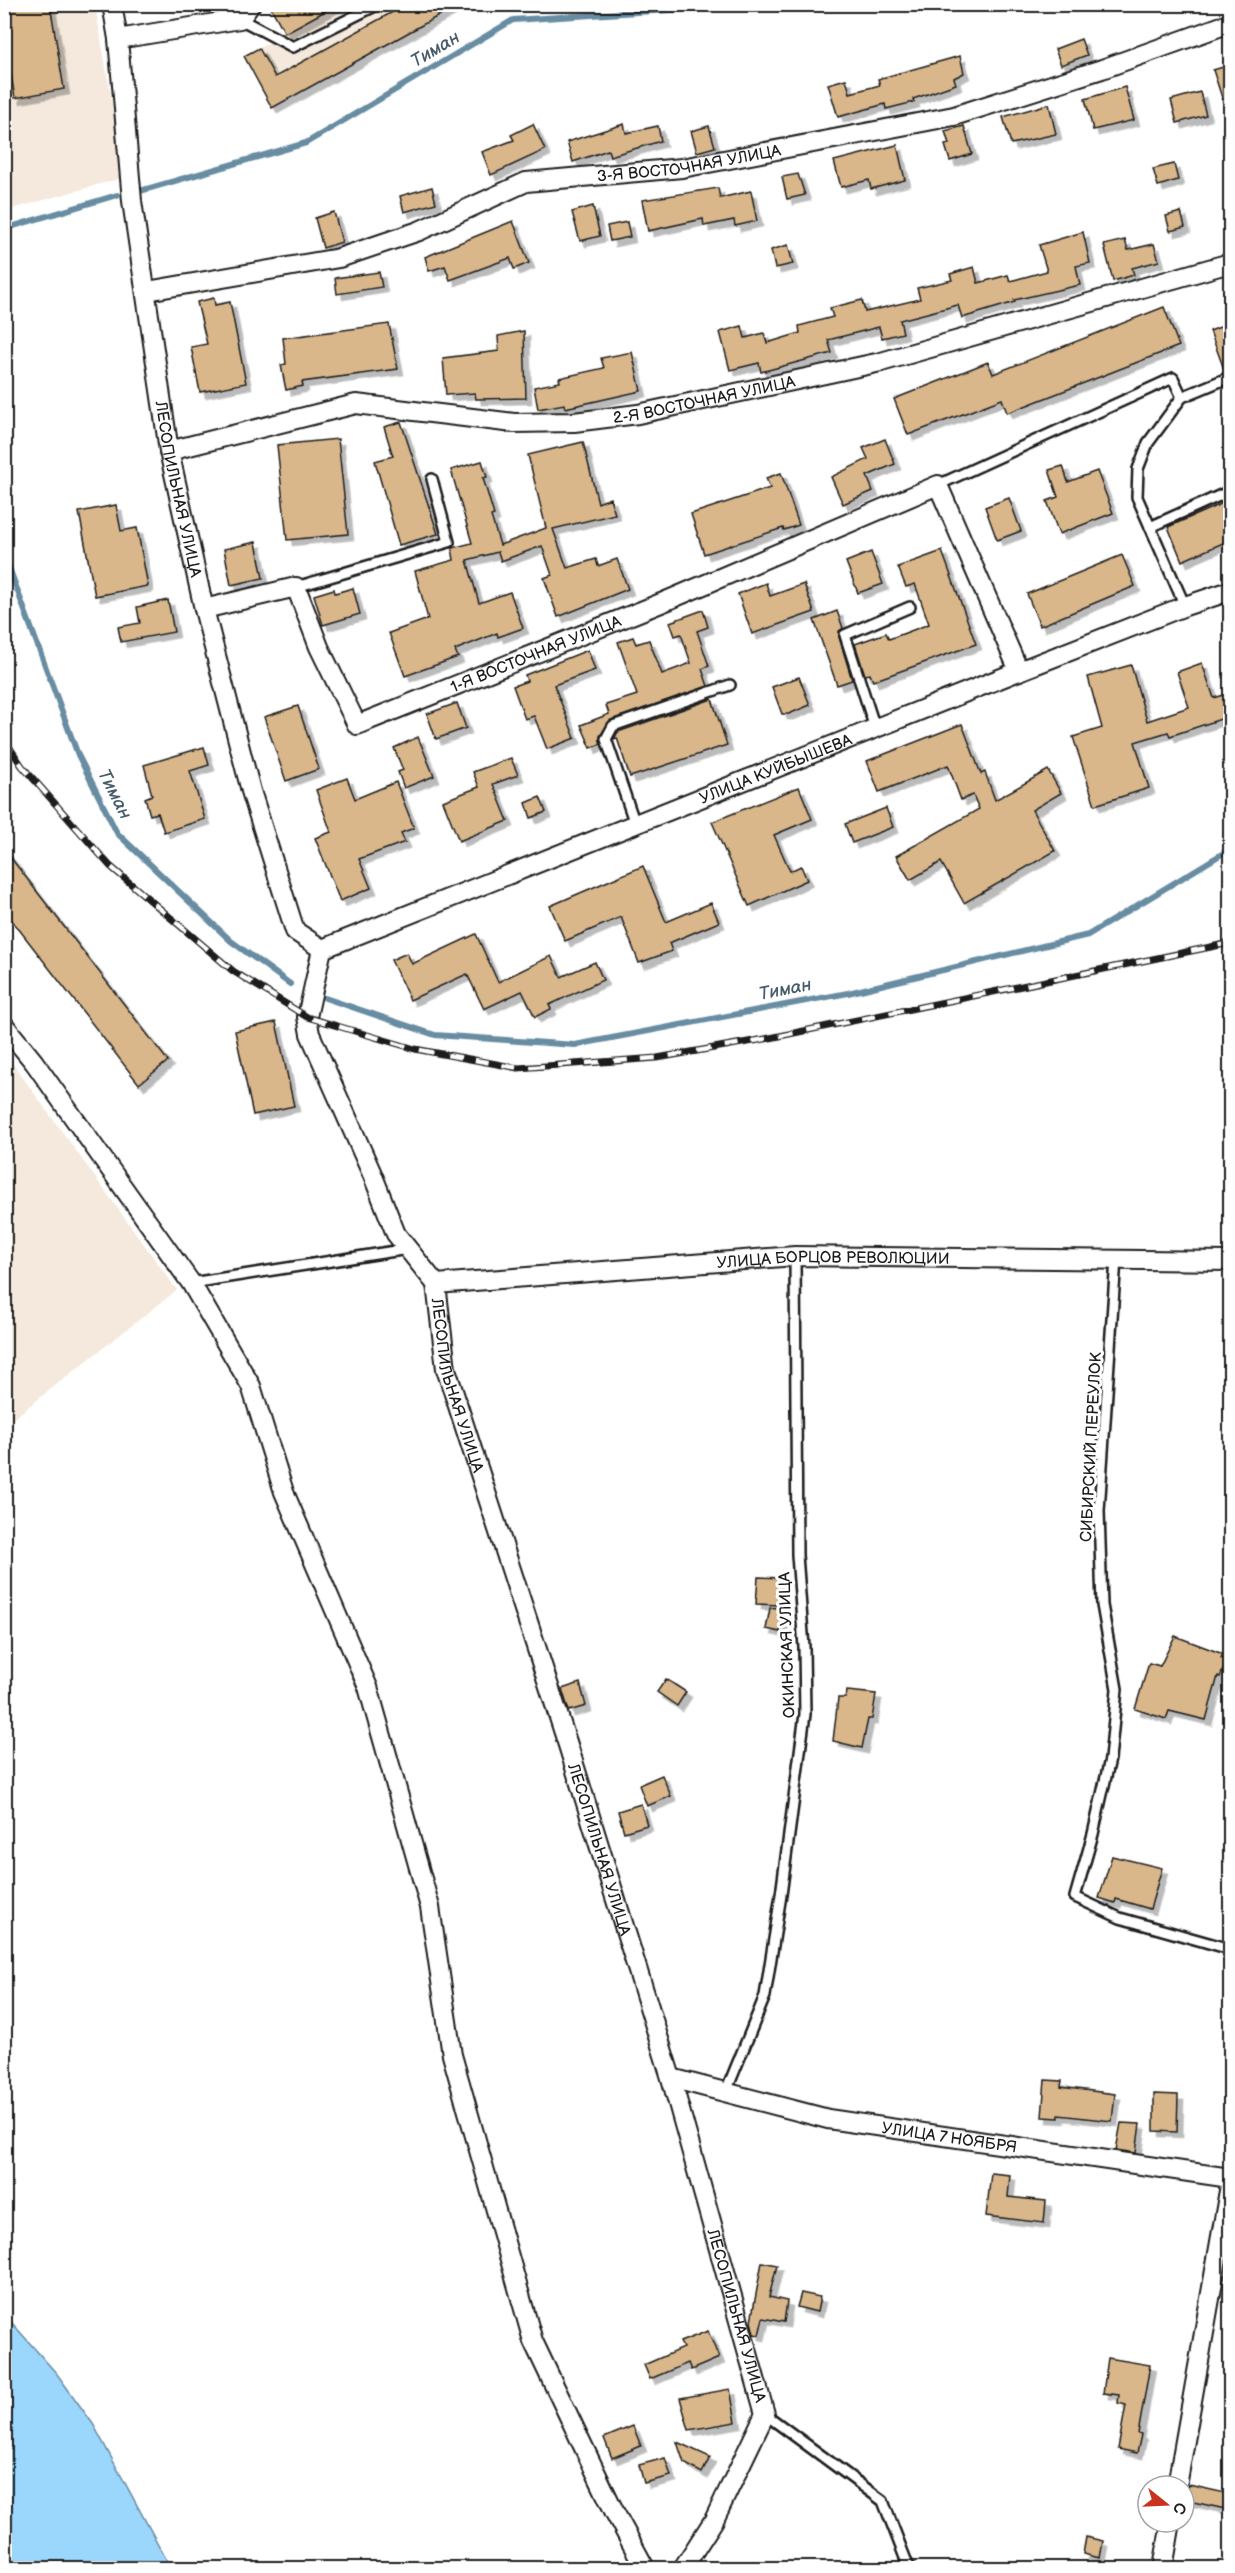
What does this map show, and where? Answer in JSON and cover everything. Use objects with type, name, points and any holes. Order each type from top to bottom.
[{"type":"street","name":"ЛЕСОПИЛЬНАЯ УЛИЦА","points":[[112,4],[118,39],[132,201],[169,452],[204,609],[251,790],[295,931],[322,949]]},
{"type":"street","points":[[118,39],[246,12]]},
{"type":"street","name":"3-Я ВОСТОЧНАЯ УЛИЦА","points":[[147,291],[339,258],[419,231],[526,182],[682,168],[954,116],[1102,69],[1230,23]]},
{"type":"street","name":"2-Я ВОСТОЧНАЯ УЛИЦА","points":[[169,452],[356,404],[514,423],[574,422],[638,414],[881,362],[1230,263]]},
{"type":"street","points":[[938,484],[1018,671]]},
{"type":"street","name":"1-Я ВОСТОЧНАЯ УЛИЦА","points":[[296,587],[320,647],[357,725],[666,601],[938,484]]},
{"type":"street","points":[[204,609],[296,587]]},
{"type":"street","name":"УЛИЦА КУЙБЫШЕВА","points":[[322,949],[1018,671],[1185,606],[1230,591]]},
{"type":"street","points":[[322,949],[307,1017],[310,1034],[396,1234],[436,1284]]},
{"type":"street","points":[[4,1025],[34,1062],[191,1283],[251,1386],[284,1492],[368,1687],[430,1907],[452,2055],[533,2341],[615,2513],[645,2568]]},
{"type":"street","name":"УЛИЦА БОРЦОВ РЕВОЛЮЦИИ","points":[[436,1284],[795,1256],[1230,1262]]},
{"type":"street","name":"ЛЕСОПИЛЬНАЯ УЛИЦА","points":[[436,1284],[446,1369],[568,1745],[671,2078],[765,2414],[714,2520],[683,2568]]},
{"type":"street","name":"УЛИЦА 7 НОЯБРЯ","points":[[671,2078],[725,2094],[828,2119],[1230,2178]]},
{"type":"street","points":[[1179,2474],[1230,2185]]},
{"type":"street","points":[[1163,2568],[1169,2534]]},
{"type":"lane","points":[[246,12],[293,47],[379,4]]},
{"type":"lane","points":[[1185,606],[1137,497],[1138,469],[1148,443],[1182,396],[1230,377]]},
{"type":"lane","points":[[938,484],[1173,378],[1182,396]]},
{"type":"lane","points":[[296,587],[449,542],[432,479]]},
{"type":"lane","points":[[1150,527],[1230,491]]},
{"type":"lane","points":[[875,728],[845,634],[910,607]]},
{"type":"lane","points":[[635,824],[606,739],[613,726],[730,685]]},
{"type":"lane","points":[[191,1283],[408,1249]]},
{"type":"lane","name":"ОКИНСКАЯ УЛИЦА","points":[[725,2094],[765,1996],[805,1714],[804,1647],[797,1554],[795,1256]]},
{"type":"lane","name":"СИБИРСКИЙ ПЕРЕУЛОК","points":[[1116,1259],[1100,1511],[1102,1605],[1117,1689],[1110,1759],[1093,1834],[1075,1897],[1120,1918],[1230,1949]]},
{"type":"lane","name":"ЛЕСОПИЛЬНАЯ УЛИЦА","points":[[765,2414],[883,2501],[909,2568]]},
{"type":"shaded area","points":[[446,4],[450,10],[272,108],[244,56],[285,34],[269,5]]},
{"type":"shaded area","points":[[4,5],[95,5],[125,177],[5,211]]},
{"type":"shaded area","points":[[5,1053],[177,1290],[4,1425]]},
{"type":"water","points":[[5,2315],[57,2374],[93,2424],[171,2568],[5,2568]]},
{"type":"building","points":[[4,4],[50,4],[64,89],[15,98],[4,35]]},
{"type":"building","points":[[269,4],[338,4],[285,33]]},
{"type":"building","points":[[407,4],[460,4],[272,108],[244,56],[259,48],[275,77]]},
{"type":"building","points":[[1081,39],[1087,55],[1061,65],[1055,49]]},
{"type":"building","points":[[960,56],[964,73],[954,78],[956,84],[913,99],[914,102],[886,109],[885,104],[838,117],[828,84],[846,79],[850,93],[880,85],[878,79]]},
{"type":"building","points":[[1230,65],[1230,112],[1227,113],[1213,70]]},
{"type":"building","points":[[1125,87],[1134,120],[1093,130],[1085,99]]},
{"type":"building","points":[[1200,92],[1206,115],[1177,123],[1171,100]]},
{"type":"building","points":[[1049,104],[1056,134],[1011,144],[1003,117]]},
{"type":"building","points":[[533,124],[545,150],[491,175],[482,152],[514,140],[511,135]]},
{"type":"building","points":[[624,124],[626,133],[658,126],[661,141],[610,156],[608,150],[573,162],[567,142]]},
{"type":"building","points":[[709,126],[715,147],[697,152],[691,131]]},
{"type":"building","points":[[964,126],[972,154],[950,161],[945,145],[949,144],[945,131]]},
{"type":"building","points":[[897,145],[905,180],[871,189],[869,180],[841,187],[834,161]]},
{"type":"building","points":[[1174,164],[1178,180],[1158,186],[1153,169]]},
{"type":"building","points":[[798,174],[805,195],[787,199],[782,177]]},
{"type":"building","points":[[432,187],[436,203],[404,212],[400,196]]},
{"type":"building","points":[[718,188],[720,198],[751,191],[757,221],[735,226],[734,220],[704,226],[703,219],[648,231],[642,200]]},
{"type":"building","points":[[593,206],[600,236],[580,241],[572,212]]},
{"type":"building","points":[[334,212],[342,242],[323,248],[315,218]]},
{"type":"building","points":[[1181,212],[1185,227],[1170,231],[1166,216]]},
{"type":"building","points":[[513,221],[529,263],[514,269],[510,258],[450,280],[445,266],[429,271],[425,257]]},
{"type":"building","points":[[627,222],[630,237],[610,241],[607,226]]},
{"type":"building","points":[[1083,232],[1090,263],[1076,266],[1080,285],[1014,300],[1015,302],[962,318],[958,305],[900,320],[903,333],[882,338],[879,327],[828,340],[832,353],[761,372],[759,363],[730,370],[720,332],[742,326],[745,338],[764,333],[767,343],[800,333],[799,326],[833,317],[830,308],[862,300],[865,312],[920,299],[917,288],[952,280],[950,274],[974,267],[978,283],[1008,275],[1010,281],[1047,271],[1039,245]]},
{"type":"building","points":[[1125,240],[1128,250],[1154,244],[1159,261],[1132,268],[1134,275],[1113,281],[1104,245]]},
{"type":"building","points":[[788,245],[793,264],[775,268],[771,250]]},
{"type":"building","points":[[379,272],[382,287],[337,294],[335,278]]},
{"type":"building","points":[[214,298],[215,305],[230,302],[246,383],[200,392],[191,347],[207,344],[197,302]]},
{"type":"building","points":[[1164,307],[1179,346],[1007,413],[1002,399],[908,435],[894,399],[988,362],[993,374]]},
{"type":"building","points":[[1230,323],[1230,370],[1225,372],[1210,331]]},
{"type":"building","points":[[389,324],[398,369],[302,382],[303,386],[286,390],[281,365],[286,364],[283,338]]},
{"type":"building","points":[[524,331],[526,398],[476,399],[475,393],[446,395],[443,358],[499,351],[498,336]]},
{"type":"building","points":[[632,352],[641,391],[565,408],[564,404],[538,409],[534,387],[560,382],[559,378],[604,368],[601,358]]},
{"type":"building","points":[[401,422],[438,534],[399,545],[375,461],[393,456],[384,427]]},
{"type":"building","points":[[338,439],[348,534],[287,540],[277,445]]},
{"type":"building","points":[[885,439],[895,464],[867,476],[873,491],[843,504],[831,477],[868,459],[863,448]]},
{"type":"building","points":[[583,442],[598,503],[610,498],[615,514],[553,529],[567,568],[596,559],[598,566],[617,559],[628,589],[558,617],[544,578],[552,575],[542,546],[501,561],[498,552],[467,560],[479,603],[510,592],[523,628],[498,637],[497,633],[455,650],[458,657],[405,676],[389,633],[428,619],[415,571],[454,560],[452,548],[472,543],[451,470],[482,461],[487,477],[483,478],[494,515],[491,516],[500,545],[546,528],[528,455]]},
{"type":"building","points":[[1063,466],[1068,482],[1097,471],[1113,513],[1059,534],[1047,501],[1058,497],[1049,470]]},
{"type":"building","points":[[781,473],[799,525],[784,530],[783,528],[704,554],[691,514],[770,488],[766,478]]},
{"type":"building","points":[[1009,498],[1021,531],[997,540],[985,507]]},
{"type":"building","points":[[1230,500],[1230,540],[1182,561],[1168,527]]},
{"type":"building","points":[[116,505],[121,531],[137,528],[148,586],[95,596],[79,512]]},
{"type":"building","points":[[256,542],[263,578],[231,585],[224,549]]},
{"type":"building","points":[[942,551],[976,644],[873,681],[870,674],[865,675],[855,644],[886,633],[889,639],[929,624],[915,584],[906,587],[898,567]]},
{"type":"building","points":[[871,552],[883,584],[858,593],[846,562]]},
{"type":"building","points":[[1122,555],[1135,586],[1040,626],[1027,594]]},
{"type":"building","points":[[766,583],[770,596],[804,584],[814,612],[752,634],[738,594]]},
{"type":"building","points":[[353,588],[360,614],[323,625],[314,595],[334,589],[335,593]]},
{"type":"building","points":[[168,600],[174,632],[121,642],[118,627],[140,623],[137,607]]},
{"type":"building","points":[[703,610],[708,627],[697,631],[709,666],[702,669],[708,686],[611,720],[600,736],[601,744],[591,748],[581,725],[609,714],[606,705],[637,695],[618,642],[633,637],[636,644],[649,640],[662,674],[691,663],[681,634],[675,636],[670,622]]},
{"type":"building","points":[[837,611],[843,628],[839,631],[839,637],[852,680],[837,685],[814,620]]},
{"type":"building","points":[[588,650],[595,670],[554,685],[575,738],[547,749],[534,716],[525,719],[513,686],[527,681],[525,675]]},
{"type":"building","points":[[1202,663],[1214,698],[1230,693],[1230,716],[1170,736],[1168,732],[1135,742],[1149,788],[1095,805],[1073,737],[1102,728],[1088,677],[1131,665],[1147,721],[1189,707],[1177,672]]},
{"type":"building","points":[[799,677],[810,705],[789,714],[782,714],[772,687]]},
{"type":"building","points":[[712,699],[727,745],[630,777],[617,738],[614,739],[618,732]]},
{"type":"building","points":[[457,703],[466,728],[436,739],[427,714]]},
{"type":"building","points":[[298,706],[319,769],[286,781],[264,717]]},
{"type":"building","points":[[962,724],[981,774],[985,772],[995,800],[1048,770],[1061,793],[1032,810],[1055,851],[964,903],[941,862],[910,880],[896,856],[979,809],[973,795],[961,800],[948,765],[879,792],[867,761]]},
{"type":"building","points":[[418,737],[434,776],[404,788],[398,772],[403,770],[394,748]]},
{"type":"building","points":[[204,747],[209,765],[190,771],[205,819],[164,832],[158,813],[150,815],[145,798],[152,795],[144,765]]},
{"type":"building","points":[[511,758],[518,775],[493,784],[508,821],[459,841],[443,801],[479,787],[473,772]]},
{"type":"building","points":[[347,778],[355,799],[396,782],[414,828],[401,833],[405,842],[359,859],[371,888],[340,901],[315,838],[331,832],[316,790]]},
{"type":"building","points":[[799,787],[812,819],[774,835],[790,871],[801,866],[807,880],[749,906],[712,822]]},
{"type":"building","points":[[540,797],[546,812],[531,818],[526,803]]},
{"type":"building","points":[[886,808],[893,827],[852,843],[845,824]]},
{"type":"building","points":[[4,849],[168,1061],[139,1084],[4,910]]},
{"type":"building","points":[[643,866],[666,922],[711,903],[719,922],[669,943],[672,951],[639,963],[621,917],[565,941],[550,906]]},
{"type":"building","points":[[476,934],[498,982],[551,956],[561,977],[595,962],[603,980],[549,1005],[551,1009],[535,1017],[522,991],[484,1009],[467,974],[410,1000],[391,960],[407,953],[412,964]]},
{"type":"building","points":[[276,1022],[294,1106],[253,1115],[235,1031]]},
{"type":"building","points":[[758,1577],[781,1578],[780,1605],[756,1604]]},
{"type":"building","points":[[786,1607],[780,1632],[766,1629],[770,1608]]},
{"type":"building","points":[[1175,1636],[1223,1654],[1221,1658],[1227,1661],[1220,1677],[1218,1676],[1206,1720],[1169,1711],[1166,1719],[1135,1709],[1149,1663],[1160,1666]]},
{"type":"building","points":[[666,1679],[686,1692],[677,1706],[657,1692]]},
{"type":"building","points":[[580,1683],[586,1706],[569,1711],[562,1689]]},
{"type":"building","points":[[847,1691],[876,1694],[872,1719],[868,1719],[862,1748],[833,1741],[838,1698],[846,1698]]},
{"type":"building","points":[[662,1775],[671,1796],[647,1806],[639,1785]]},
{"type":"building","points":[[641,1804],[647,1825],[624,1832],[618,1811]]},
{"type":"building","points":[[1112,1856],[1162,1868],[1150,1909],[1116,1899],[1115,1903],[1099,1898]]},
{"type":"building","points":[[1045,2080],[1062,2081],[1061,2087],[1115,2094],[1112,2121],[1059,2115],[1059,2118],[1042,2117]]},
{"type":"building","points":[[1154,2094],[1178,2095],[1177,2132],[1154,2131]]},
{"type":"building","points":[[1121,2123],[1140,2124],[1136,2153],[1116,2150]]},
{"type":"building","points":[[991,2173],[1010,2175],[1008,2197],[1046,2201],[1044,2223],[986,2216]]},
{"type":"building","points":[[762,2262],[777,2265],[769,2297],[787,2301],[784,2322],[763,2318],[759,2335],[754,2334],[751,2321]]},
{"type":"building","points":[[801,2293],[820,2297],[817,2312],[797,2307]]},
{"type":"building","points":[[708,2331],[719,2358],[691,2370],[688,2363],[650,2379],[644,2365],[683,2348],[680,2342]]},
{"type":"building","points":[[1108,2358],[1150,2365],[1137,2453],[1118,2449],[1126,2405],[1118,2403],[1119,2395],[1103,2393]]},
{"type":"building","points":[[730,2389],[736,2422],[689,2430],[680,2398]]},
{"type":"building","points":[[633,2426],[641,2446],[612,2458],[604,2438]]},
{"type":"building","points":[[677,2442],[710,2457],[702,2473],[684,2463]]},
{"type":"building","points":[[665,2458],[671,2476],[644,2483],[639,2465]]},
{"type":"building","points":[[1196,2487],[1230,2494],[1230,2510],[1196,2503]]},
{"type":"building","points":[[1086,2537],[1103,2541],[1100,2558],[1083,2554]]},
{"type":"waterway","name":"Тиман","points":[[140,191],[306,143],[513,20],[763,4]]},
{"type":"waterway","name":"Тиман","points":[[4,229],[117,195]]},
{"type":"waterway","name":"Тиман","points":[[4,554],[78,755],[117,833],[231,941],[290,984]]},
{"type":"waterway","name":"Тиман","points":[[325,998],[435,1035],[575,1045],[848,993],[1088,935],[1230,849]]},
{"type":"railway","points":[[4,739],[22,766],[110,866],[233,971],[307,1017],[415,1049],[518,1068],[657,1058],[765,1039],[1230,943]]}]
